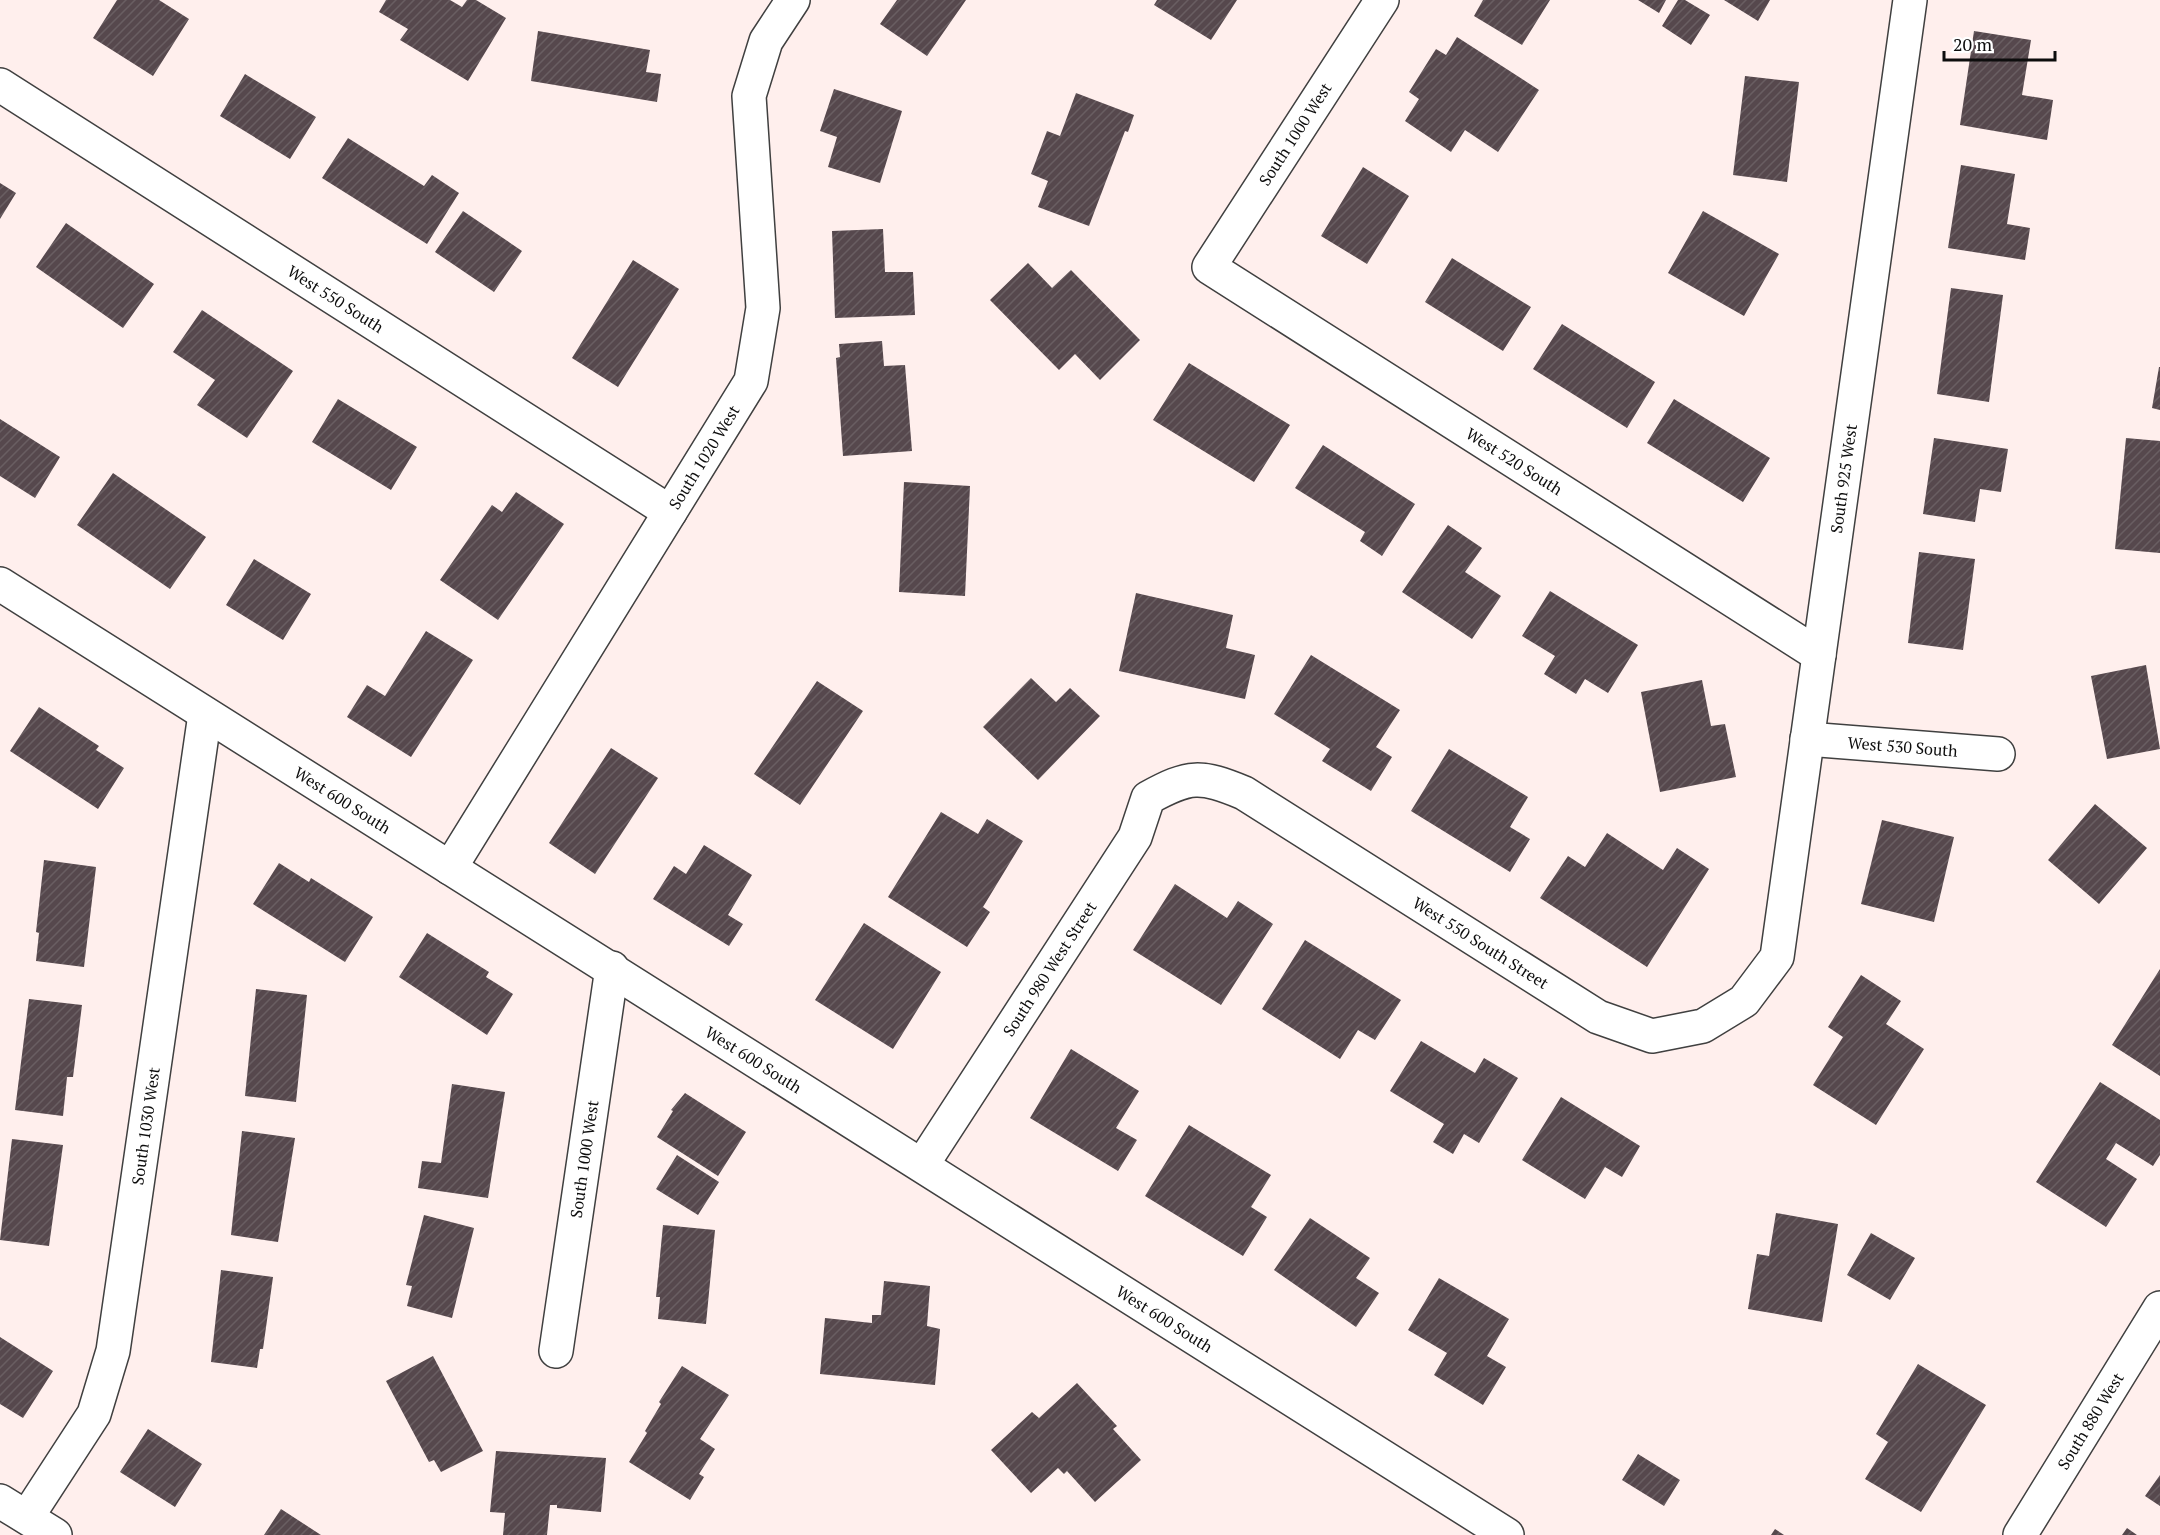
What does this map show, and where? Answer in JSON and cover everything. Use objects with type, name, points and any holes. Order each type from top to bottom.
[{"type":"street","name":"South 1020 West","points":[[450,868],[751,381],[763,308],[749,96],[766,41],[793,0]]},
{"type":"street","name":"South 1000 West","points":[[1209,267],[1382,0]]},
{"type":"street","name":"South 925 West","points":[[1777,957],[1910,0]]},
{"type":"street","name":"West 550 South","points":[[0,85],[670,512]]},
{"type":"street","name":"West 520 South","points":[[1209,267],[1819,655]]},
{"type":"street","name":"West 600 South","points":[[0,584],[612,968],[1507,1535]]},
{"type":"street","name":"South 1030 West","points":[[13,1509],[94,1414],[113,1351],[205,714]]},
{"type":"street","name":"West 530 South","points":[[1808,739],[1998,754]]},
{"type":"street","name":"West 550 South Street","points":[[1178,782],[1210,779],[1244,793],[1598,1017],[1652,1036],[1703,1026],[1744,1001],[1777,957]]},
{"type":"street","name":"South 980 West Street","points":[[922,1165],[1135,837],[1148,798],[1178,782]]},
{"type":"street","name":"South 1000 West","points":[[556,1351],[612,968]]},
{"type":"street","name":"South 880 West","points":[[2020,1535],[2160,1308]]},
{"type":"street","points":[[13,1509],[55,1535]]},
{"type":"building","points":[[117,0],[159,0],[189,19],[153,76],[93,38]]},
{"type":"building","points":[[386,0],[450,0],[462,7],[467,0],[476,0],[506,18],[468,81],[400,40],[408,29],[379,12]]},
{"type":"building","points":[[897,0],[966,0],[927,56],[880,24]]},
{"type":"building","points":[[1157,0],[1237,0],[1211,40],[1154,5]]},
{"type":"building","points":[[1483,0],[1550,0],[1522,45],[1474,16]]},
{"type":"building","points":[[1638,0],[1666,0],[1659,13]]},
{"type":"building","points":[[1678,0],[1685,0],[1710,15],[1691,45],[1662,26]]},
{"type":"building","points":[[1724,0],[1770,0],[1758,21]]},
{"type":"building","points":[[538,31],[650,50],[646,72],[661,74],[657,102],[531,81]]},
{"type":"building","points":[[1974,31],[2031,40],[2022,95],[2053,100],[2047,140],[1960,125]]},
{"type":"building","points":[[1457,37],[1539,90],[1498,152],[1465,130],[1451,152],[1405,121],[1419,99],[1409,92],[1436,49],[1446,55]]},
{"type":"building","points":[[245,74],[316,117],[290,159],[220,116]]},
{"type":"building","points":[[1745,76],[1799,82],[1787,182],[1733,175]]},
{"type":"building","points":[[834,89],[902,111],[880,183],[828,167],[837,137],[820,131]]},
{"type":"building","points":[[1076,93],[1134,115],[1128,132],[1125,131],[1089,226],[1038,207],[1048,181],[1031,174],[1047,131],[1060,136]]},
{"type":"building","points":[[348,138],[424,186],[432,175],[459,193],[427,244],[322,178]]},
{"type":"building","points":[[1961,165],[2015,174],[2007,224],[2030,228],[2025,260],[1948,248]]},
{"type":"building","points":[[1363,167],[1409,196],[1367,264],[1321,236]]},
{"type":"building","points":[[0,183],[16,193],[0,219]]},
{"type":"building","points":[[463,211],[522,251],[494,292],[435,252]]},
{"type":"building","points":[[1703,211],[1779,254],[1744,316],[1668,273]]},
{"type":"building","points":[[66,223],[154,284],[123,328],[36,267]]},
{"type":"building","points":[[883,229],[885,272],[913,272],[915,315],[835,318],[832,231]]},
{"type":"building","points":[[1452,258],[1531,307],[1503,351],[1425,302]]},
{"type":"building","points":[[633,260],[679,289],[618,387],[572,358]]},
{"type":"building","points":[[1028,263],[1052,288],[1071,270],[1140,340],[1100,380],[1075,354],[1059,370],[990,300]]},
{"type":"building","points":[[1951,288],[2003,295],[1989,402],[1937,394]]},
{"type":"building","points":[[202,310],[293,371],[247,438],[197,405],[215,380],[173,352]]},
{"type":"building","points":[[1562,324],[1655,382],[1627,428],[1533,369]]},
{"type":"building","points":[[882,341],[884,366],[905,365],[912,451],[843,456],[836,358],[840,357],[839,344]]},
{"type":"building","points":[[1189,363],[1290,425],[1254,482],[1153,420]]},
{"type":"building","points":[[2160,367],[2160,410],[2152,408]]},
{"type":"building","points":[[338,399],[417,447],[391,490],[312,442]]},
{"type":"building","points":[[1674,399],[1770,458],[1743,502],[1647,443]]},
{"type":"building","points":[[0,419],[60,457],[35,498],[0,476]]},
{"type":"building","points":[[1934,438],[2008,449],[2001,492],[1980,489],[1975,522],[1923,514]]},
{"type":"building","points":[[2126,438],[2160,441],[2160,553],[2115,549]]},
{"type":"building","points":[[1323,445],[1415,504],[1382,556],[1360,541],[1365,532],[1295,488]]},
{"type":"building","points":[[113,473],[206,537],[170,589],[77,525]]},
{"type":"building","points":[[904,482],[970,486],[965,596],[899,592]]},
{"type":"building","points":[[516,492],[564,524],[498,620],[440,580],[492,505],[502,512]]},
{"type":"building","points":[[1448,525],[1482,548],[1465,572],[1501,596],[1472,639],[1402,592]]},
{"type":"building","points":[[1919,552],[1975,559],[1963,650],[1908,643]]},
{"type":"building","points":[[254,559],[311,594],[283,640],[226,605]]},
{"type":"building","points":[[1550,591],[1638,645],[1608,693],[1585,679],[1576,694],[1544,674],[1555,656],[1522,636]]},
{"type":"building","points":[[1136,593],[1233,615],[1226,648],[1255,655],[1245,699],[1119,671]]},
{"type":"building","points":[[426,631],[473,660],[411,757],[347,717],[367,685],[385,696]]},
{"type":"building","points":[[1311,655],[1400,710],[1376,747],[1392,757],[1371,791],[1322,761],[1330,749],[1274,714]]},
{"type":"building","points":[[2146,665],[2160,749],[2107,759],[2091,676]]},
{"type":"building","points":[[1031,678],[1056,702],[1070,688],[1100,716],[1038,780],[983,727]]},
{"type":"building","points":[[1702,680],[1711,726],[1725,724],[1736,777],[1660,792],[1641,692]]},
{"type":"building","points":[[817,681],[863,711],[800,805],[754,774]]},
{"type":"building","points":[[39,707],[99,746],[96,750],[124,768],[98,809],[10,751]]},
{"type":"building","points":[[611,748],[658,778],[595,874],[549,843]]},
{"type":"building","points":[[1449,749],[1528,797],[1510,827],[1530,839],[1510,872],[1411,811]]},
{"type":"building","points":[[2095,804],[2147,848],[2099,904],[2048,860]]},
{"type":"building","points":[[941,812],[978,834],[987,819],[1023,841],[983,907],[990,912],[967,947],[888,897]]},
{"type":"building","points":[[1882,820],[1954,837],[1934,922],[1861,904]]},
{"type":"building","points":[[1607,833],[1663,870],[1677,848],[1709,869],[1647,967],[1540,898],[1568,856],[1585,867]]},
{"type":"building","points":[[704,845],[752,875],[728,915],[743,924],[729,946],[653,899],[674,866],[686,874]]},
{"type":"building","points":[[44,860],[96,867],[84,967],[36,961],[39,933],[36,932]]},
{"type":"building","points":[[279,863],[309,882],[311,878],[373,917],[345,962],[253,904]]},
{"type":"building","points":[[1175,884],[1227,918],[1238,901],[1273,924],[1221,1005],[1133,950]]},
{"type":"building","points":[[864,923],[941,972],[893,1049],[815,1000]]},
{"type":"building","points":[[427,933],[489,972],[486,977],[513,994],[487,1035],[399,977]]},
{"type":"building","points":[[1305,940],[1401,1000],[1375,1040],[1358,1030],[1340,1059],[1262,1009]]},
{"type":"building","points":[[2160,969],[2160,1076],[2112,1045]]},
{"type":"building","points":[[1861,975],[1901,1001],[1886,1024],[1924,1049],[1876,1125],[1813,1085],[1843,1037],[1828,1027]]},
{"type":"building","points":[[256,989],[307,995],[296,1102],[245,1096]]},
{"type":"building","points":[[29,999],[82,1005],[73,1077],[67,1077],[63,1116],[15,1110]]},
{"type":"building","points":[[1421,1041],[1475,1073],[1484,1058],[1518,1078],[1479,1143],[1464,1134],[1453,1154],[1433,1142],[1444,1124],[1390,1091]]},
{"type":"building","points":[[1071,1049],[1139,1091],[1116,1128],[1137,1140],[1118,1171],[1030,1118]]},
{"type":"building","points":[[2100,1082],[2160,1120],[2160,1155],[2153,1166],[2116,1143],[2106,1159],[2137,1179],[2106,1227],[2036,1182]]},
{"type":"building","points":[[452,1084],[505,1092],[488,1198],[418,1188],[422,1161],[441,1163]]},
{"type":"building","points":[[685,1093],[746,1132],[718,1176],[657,1137],[673,1111],[671,1110]]},
{"type":"building","points":[[1561,1097],[1640,1146],[1622,1177],[1605,1167],[1585,1199],[1522,1160]]},
{"type":"building","points":[[1189,1125],[1271,1175],[1251,1207],[1267,1217],[1243,1256],[1145,1196]]},
{"type":"building","points":[[242,1131],[295,1138],[278,1242],[231,1235]]},
{"type":"building","points":[[12,1139],[63,1145],[49,1246],[0,1240]]},
{"type":"building","points":[[677,1155],[719,1182],[698,1215],[656,1189]]},
{"type":"building","points":[[1776,1213],[1838,1224],[1822,1322],[1748,1309],[1757,1254],[1769,1256]]},
{"type":"building","points":[[424,1215],[474,1228],[452,1318],[407,1306],[412,1286],[406,1285]]},
{"type":"building","points":[[1310,1218],[1370,1258],[1356,1278],[1379,1293],[1356,1327],[1274,1270]]},
{"type":"building","points":[[663,1225],[715,1230],[706,1324],[658,1319],[660,1297],[656,1297]]},
{"type":"building","points":[[1871,1233],[1915,1258],[1890,1300],[1847,1275]]},
{"type":"building","points":[[221,1270],[273,1277],[263,1349],[260,1349],[257,1368],[211,1362]]},
{"type":"building","points":[[1439,1278],[1509,1319],[1487,1356],[1506,1367],[1483,1405],[1434,1375],[1447,1353],[1408,1330]]},
{"type":"building","points":[[884,1281],[930,1286],[927,1326],[940,1329],[935,1385],[820,1374],[825,1318],[872,1323],[872,1315],[881,1315]]},
{"type":"building","points":[[0,1337],[53,1371],[23,1418],[0,1404]]},
{"type":"building","points":[[433,1356],[483,1451],[441,1472],[434,1460],[429,1462],[386,1381]]},
{"type":"building","points":[[1918,1364],[1986,1405],[1921,1512],[1865,1479],[1888,1442],[1876,1434]]},
{"type":"building","points":[[682,1366],[729,1395],[700,1439],[715,1449],[699,1474],[704,1477],[690,1500],[629,1462],[647,1433],[645,1431],[661,1404],[659,1402]]},
{"type":"building","points":[[1077,1383],[1117,1426],[1113,1429],[1141,1460],[1095,1502],[1067,1471],[1064,1474],[1058,1468],[1031,1493],[991,1450],[1032,1412],[1039,1418]]},
{"type":"building","points":[[148,1429],[202,1464],[175,1507],[120,1472]]},
{"type":"building","points":[[496,1451],[606,1458],[601,1512],[557,1508],[557,1505],[550,1505],[547,1535],[503,1535],[505,1513],[490,1512]]},
{"type":"building","points":[[1638,1454],[1680,1480],[1664,1506],[1622,1480]]},
{"type":"building","points":[[2160,1475],[2160,1506],[2145,1496]]},
{"type":"building","points":[[281,1509],[321,1535],[264,1535]]},
{"type":"building","points":[[2127,1528],[2137,1535],[2122,1535]]},
{"type":"building","points":[[1775,1529],[1784,1535],[1771,1535]]}]
